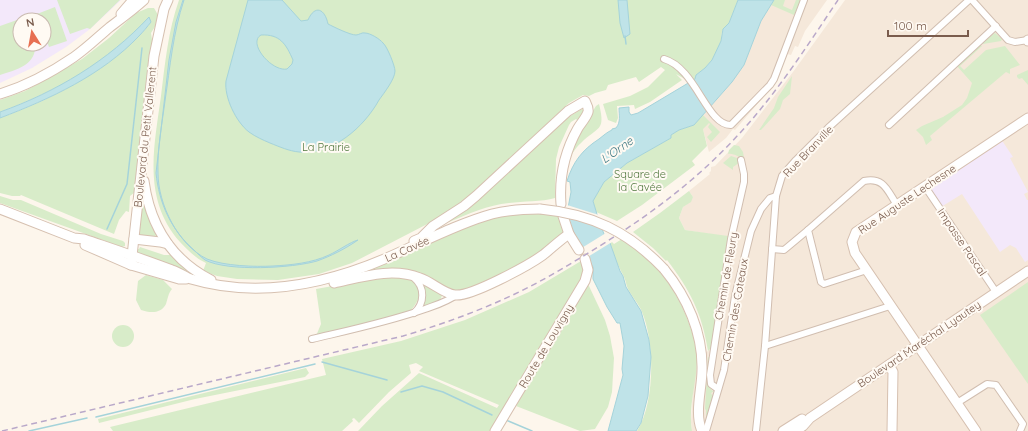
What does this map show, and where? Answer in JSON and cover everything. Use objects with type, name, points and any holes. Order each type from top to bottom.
[{"type":"main road","points":[[110,27],[134,0]]},
{"type":"main road","points":[[0,94],[56,69],[80,52],[144,0]]},
{"type":"main road","name":"Boulevard du Petit Vallerent","points":[[131,265],[154,56],[162,4],[168,0]]},
{"type":"main road","points":[[301,285],[340,276],[363,268],[368,262],[421,238],[434,226],[464,206],[568,111],[585,101],[588,107],[588,113],[574,137],[565,162],[561,180],[561,204]]},
{"type":"main road","name":"Rue Auguste Lechesne","points":[[976,431],[866,270],[853,249],[852,242],[856,232],[1028,118]]},
{"type":"main road","points":[[142,167],[145,192],[149,207],[156,223],[173,252],[192,269],[224,286]]},
{"type":"main road","points":[[0,209],[74,238],[131,265],[179,279],[190,278]]},
{"type":"main road","name":"La Cavée","points":[[363,268],[450,230],[492,214],[511,210],[540,209],[573,213],[611,227],[640,247],[664,269],[678,287],[685,300],[698,336],[702,370],[699,413],[702,431]]},
{"type":"main road","points":[[563,216],[569,234],[579,250]]},
{"type":"main road","points":[[74,238],[84,238],[175,271],[190,278],[224,286],[265,288],[323,285],[390,273],[409,274],[425,280],[446,292],[462,295],[480,288],[533,261],[569,234]]},
{"type":"main road","points":[[134,239],[168,244]]},
{"type":"main road","name":"Route de Louvigny","points":[[495,431],[585,281],[588,270],[584,259]]},
{"type":"main road","points":[[131,265],[135,263],[158,271],[175,271]]},
{"type":"main road","name":"Boulevard Maréchal Lyautey","points":[[789,430],[803,426],[810,418],[1028,270]]},
{"type":"main road","points":[[889,365],[893,372],[892,431]]},
{"type":"street","points":[[664,59],[677,65],[691,80],[709,110],[717,119],[728,125],[733,124],[774,79],[804,0]]},
{"type":"street","points":[[971,0],[1010,41],[1028,40]]},
{"type":"street","name":"Rue Branville","points":[[756,431],[765,346],[776,196],[782,176],[826,130],[971,0]]},
{"type":"street","points":[[889,125],[996,26]]},
{"type":"street","name":"Chemin de Fleury","points":[[718,389],[711,384],[710,375],[723,288],[744,182],[741,160]]},
{"type":"street","points":[[772,249],[784,250],[864,181],[874,180],[881,182],[897,205]]},
{"type":"street","name":"Impasse Pascal","points":[[928,191],[996,292]]},
{"type":"street","name":"Chemin des Coteaux","points":[[706,431],[718,389],[721,384],[736,296],[753,222],[770,198],[776,196]]},
{"type":"street","points":[[808,230],[821,282],[824,284],[866,270]]},
{"type":"street","points":[[409,274],[418,282],[422,290],[421,302],[414,313]]},
{"type":"street","points":[[312,339],[414,313],[444,302],[456,295]]},
{"type":"street","points":[[765,346],[890,305]]},
{"type":"street","points":[[957,403],[988,384],[994,384],[1023,424],[1020,431]]},
{"type":"shaded area","points":[[0,0],[121,0],[90,29],[66,47],[32,68],[0,83]]},
{"type":"shaded area","points":[[774,0],[827,0],[805,31],[798,47],[795,46],[791,55],[787,54],[777,81],[735,130],[733,129],[726,138],[709,152],[700,118],[726,89],[744,65],[761,21]]},
{"type":"shaded area","points":[[845,0],[1028,0],[1028,431],[692,431],[693,386],[698,360],[711,348],[728,237],[685,230],[679,218],[683,207],[690,202],[693,197],[689,191],[710,174],[711,167],[715,166],[742,138],[793,72]]},
{"type":"shaded area","points":[[1001,139],[1013,157],[1010,158],[1028,192],[1024,194],[1028,200],[1028,260],[1025,262],[1016,248],[1010,245],[1000,252],[962,194],[941,207],[929,189]]},
{"type":"green space","points":[[57,0],[120,0],[90,29],[87,28],[70,34]]},
{"type":"green space","name":"La Prairie","points":[[179,0],[738,0],[729,23],[722,31],[721,42],[713,59],[696,75],[695,79],[690,82],[676,74],[682,80],[650,102],[635,109],[634,105],[617,106],[618,118],[616,123],[608,120],[603,104],[630,96],[648,87],[665,70],[661,67],[639,82],[636,77],[608,85],[606,90],[589,96],[583,95],[569,103],[465,201],[437,219],[352,263],[319,274],[278,280],[237,279],[217,276],[203,271],[206,263],[195,256],[180,242],[168,225],[160,208],[155,190],[154,153],[167,48]]},
{"type":"green space","points":[[774,0],[785,0],[783,6],[792,10],[796,0],[801,0],[794,15],[771,5]]},
{"type":"green space","points":[[55,7],[67,41],[52,46],[52,12],[42,12]]},
{"type":"green space","points":[[148,8],[154,8],[158,15],[156,25],[151,33],[153,46],[135,192],[130,196],[129,212],[126,211],[119,220],[114,234],[21,195],[12,196],[0,193],[0,118],[56,94],[92,74],[125,49],[151,22],[149,19],[107,57],[48,92],[0,112],[0,100],[25,91],[82,59],[109,38],[136,13]]},
{"type":"green space","points":[[12,22],[12,52],[35,52],[33,57],[24,66],[0,75],[0,26]]},
{"type":"green space","points":[[995,33],[1002,39],[1001,41],[983,44],[983,42]]},
{"type":"green space","points":[[980,45],[982,46],[960,66],[964,70],[986,50],[1005,46],[1020,65],[1010,69],[1010,74],[1006,72],[930,136],[932,140],[926,145],[923,137],[916,130],[943,117],[962,105],[967,98],[972,83],[957,66]]},
{"type":"green space","points":[[1028,70],[1028,85],[1022,78],[1019,79],[1017,75]]},
{"type":"green space","points":[[792,76],[790,94],[783,100],[780,109],[761,130],[759,130],[774,108],[778,97]]},
{"type":"green space","points":[[599,104],[602,120],[599,128],[576,148],[567,164],[581,130],[596,106]]},
{"type":"green space","points":[[582,109],[585,111],[579,122],[576,119],[571,122],[559,147],[556,159],[555,198],[501,204],[478,210],[449,222],[448,219],[565,119]]},
{"type":"green space","name":"Square de la Cavée","points":[[702,114],[720,132],[711,142],[707,137],[712,132],[708,127],[710,124],[709,123],[703,129],[707,146],[692,161],[695,165],[642,205],[617,221],[596,212],[593,201],[604,182],[627,163],[671,138],[671,135],[679,130],[694,125]]},
{"type":"green space","points":[[734,145],[739,146],[743,152],[744,158],[733,154],[728,154],[729,150]]},
{"type":"green space","points":[[731,156],[740,161],[733,167],[733,170],[723,163]]},
{"type":"green space","points":[[689,191],[693,197],[691,202],[683,207],[679,218],[685,230],[728,236],[711,348],[708,351],[702,325],[694,302],[682,282],[667,260],[666,261],[633,232]]},
{"type":"green space","points":[[0,196],[13,200],[21,200],[101,234],[123,241],[125,246],[122,247],[0,203]]},
{"type":"green space","points":[[141,202],[144,202],[157,233],[155,237],[138,235]]},
{"type":"green space","points":[[528,212],[561,215],[564,233],[537,257],[471,290],[452,292],[438,283],[372,271],[372,269],[376,266],[477,222]]},
{"type":"green space","points":[[622,239],[635,248],[657,268],[674,291],[687,317],[697,354],[691,414],[692,431],[637,431],[643,419],[650,389],[651,355],[649,339],[642,312],[628,289],[625,278],[617,263],[610,243],[612,242],[614,244]]},
{"type":"green space","points":[[140,247],[164,255],[172,255],[195,275],[138,255],[135,249],[139,249]]},
{"type":"green space","points":[[581,261],[584,265],[582,277],[493,431],[358,431],[382,406],[419,373],[497,408],[499,405],[419,371],[423,367],[416,363],[409,365],[411,373],[389,392],[359,423],[354,418],[352,419],[353,421],[342,431],[113,431],[110,427],[326,375],[322,359],[401,341],[465,320],[529,292]]},
{"type":"green space","points":[[146,275],[163,280],[172,289],[164,307],[155,312],[141,310],[136,300],[138,281]]},
{"type":"green space","points":[[389,276],[402,276],[409,278],[415,281],[418,285],[419,295],[411,310],[406,314],[316,336],[321,324],[316,289]]},
{"type":"green space","points":[[1028,282],[1028,384],[980,315]]},
{"type":"green space","points":[[426,283],[442,294],[439,301],[427,307],[424,306],[424,286]]},
{"type":"green space","points":[[588,284],[605,320],[614,358],[612,392],[608,407],[595,429],[580,431],[516,406]]},
{"type":"green space","points":[[123,325],[131,328],[134,336],[131,344],[123,347],[115,344],[112,336],[115,328]]},
{"type":"green space","points":[[708,357],[710,358],[708,381],[714,392],[711,394],[713,395],[706,419],[705,409]]},
{"type":"green space","points":[[306,368],[309,373],[305,377],[195,399],[99,423],[98,419]]},
{"type":"water","points":[[184,0],[174,37],[161,128],[169,60],[176,22]]},
{"type":"water","name":"La Prairie","points":[[248,0],[282,0],[301,21],[308,20],[314,12],[320,10],[325,15],[328,24],[338,29],[353,35],[367,33],[372,35],[385,45],[394,65],[395,71],[393,78],[373,110],[356,129],[335,144],[312,152],[288,150],[257,137],[244,128],[235,116],[229,102],[226,81]],"holes":[[[261,35],[268,35],[278,38],[288,49],[293,60],[292,64],[287,69],[281,69],[268,62],[259,50],[257,39]]]},
{"type":"water","points":[[618,0],[627,0],[630,34],[624,38],[620,23]]},
{"type":"water","name":"L'Orne","points":[[738,0],[774,0],[761,21],[744,65],[732,82],[694,125],[679,130],[671,135],[671,138],[627,163],[604,182],[593,201],[599,221],[604,234],[610,243],[626,287],[641,311],[649,340],[651,357],[648,396],[641,423],[636,431],[608,431],[623,375],[622,369],[624,346],[620,323],[617,323],[607,307],[593,279],[593,267],[569,222],[568,208],[571,192],[570,182],[567,181],[575,162],[583,152],[593,143],[618,126],[619,108],[629,107],[629,112],[631,115],[638,113],[695,79],[696,75],[712,60],[721,41],[723,29],[729,23]]},
{"type":"water","points":[[149,17],[151,22],[139,36],[109,63],[56,94],[0,118],[0,112],[41,95],[80,74],[116,48]]},
{"type":"water","points":[[159,149],[159,185],[166,210],[178,233],[173,225],[163,205],[160,195],[156,173]]},
{"type":"water","points":[[358,240],[338,252],[317,261],[277,267],[261,268],[215,264],[205,260],[197,253],[207,259],[231,265],[280,266],[322,258]]},
{"type":"pier","points":[[567,205],[599,215],[601,220],[566,216]]},
{"type":"pier","points":[[606,233],[612,242],[586,258],[580,249]]},
{"type":"waterway","points":[[625,36],[626,44]]},
{"type":"waterway","points":[[107,229],[127,184],[142,48]]},
{"type":"waterway","points":[[322,362],[387,380]]},
{"type":"waterway","points":[[96,417],[315,364]]},
{"type":"waterway","points":[[401,392],[422,386],[443,392],[492,415]]},
{"type":"waterway","points":[[29,431],[87,418]]},
{"type":"waterway","points":[[506,420],[532,431]]},
{"type":"railway","points":[[2,431],[403,336],[477,311],[529,287],[617,235],[655,209],[707,166],[739,134],[766,102],[791,69],[838,0]]}]
